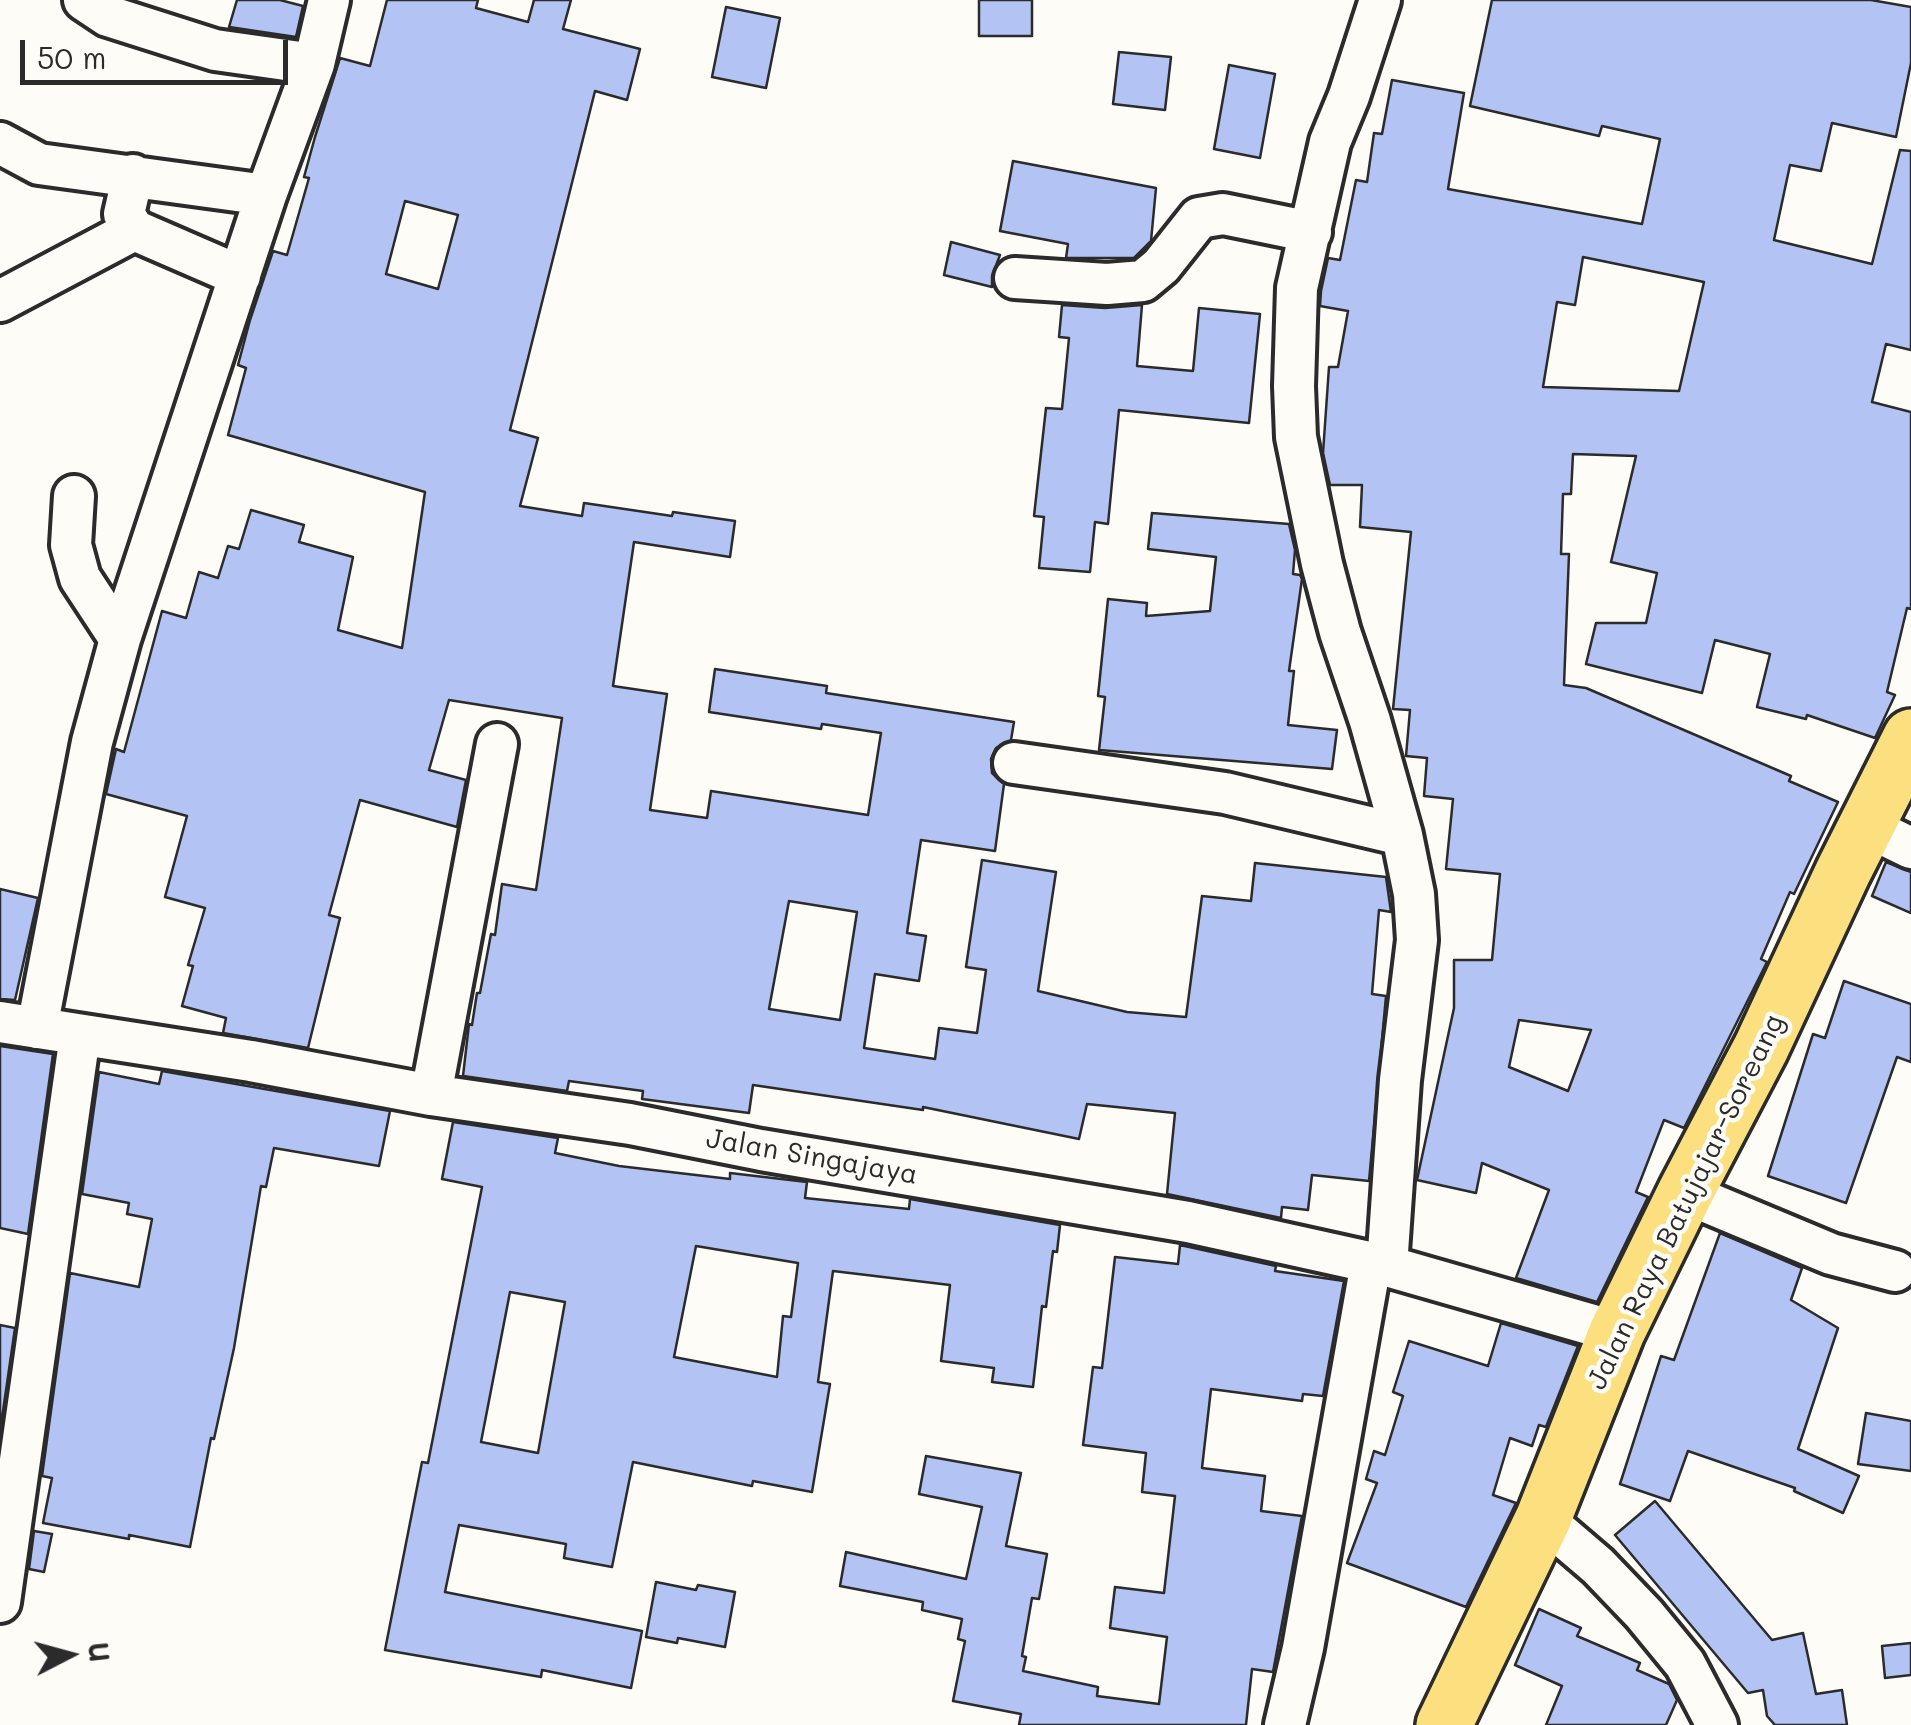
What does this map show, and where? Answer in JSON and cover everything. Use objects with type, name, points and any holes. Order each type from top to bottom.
[{"type":"highway","name":"Jalan Raya Batujajar-Soreang","points":[[1444,1725],[1543,1519],[1616,1332],[1685,1193],[1762,1048],[1889,837],[1911,737]]},
{"type":"street","points":[[84,0],[108,16],[215,50],[314,64]]},
{"type":"street","points":[[18,1024],[120,638],[266,195],[314,64],[328,0]]},
{"type":"street","points":[[1285,1725],[1379,1265],[1417,940],[1414,894],[1402,834],[1340,632],[1296,437],[1298,288],[1293,227],[1350,96],[1380,0]]},
{"type":"street","points":[[0,143],[39,164],[266,195]]},
{"type":"street","points":[[132,175],[124,214],[134,230],[240,276]]},
{"type":"street","points":[[1015,278],[1107,284],[1144,281],[1199,218],[1224,214],[1293,227]]},
{"type":"street","points":[[0,302],[134,230]]},
{"type":"street","points":[[74,496],[71,546],[80,578],[120,638]]},
{"type":"street","points":[[432,1094],[497,744]]},
{"type":"street","points":[[1014,763],[1225,793],[1402,834]]},
{"type":"street","name":"Jalan Singajaya","points":[[18,1024],[630,1124],[760,1150],[1188,1222],[1379,1265],[1616,1332]]},
{"type":"street","points":[[0,1602],[80,1035]]},
{"type":"street","points":[[1685,1193],[1832,1254],[1895,1271]]},
{"type":"street","points":[[1543,1519],[1598,1566],[1644,1614],[1685,1664],[1718,1725]]},
{"type":"building","points":[[237,0],[280,0],[303,6],[296,37],[229,27]]},
{"type":"building","points":[[387,0],[478,0],[476,8],[528,22],[534,0],[571,0],[563,29],[640,49],[627,100],[595,91],[510,430],[538,438],[520,506],[582,516],[584,503],[735,521],[730,557],[634,542],[613,686],[667,694],[650,810],[707,818],[711,791],[868,815],[881,733],[822,724],[821,729],[709,712],[715,669],[827,686],[826,693],[1014,722],[1011,740],[996,748],[991,759],[992,773],[1004,784],[995,851],[921,840],[907,933],[926,936],[919,981],[875,974],[864,1048],[935,1059],[939,1028],[977,1033],[986,970],[966,967],[982,860],[1056,872],[1038,991],[1127,1012],[1186,1017],[1202,896],[1251,901],[1255,863],[1386,877],[1391,912],[1379,910],[1372,994],[1386,996],[1369,1181],[1312,1175],[1308,1210],[1282,1207],[1281,1218],[1167,1194],[1175,1113],[1087,1104],[1079,1139],[923,1107],[753,1085],[749,1113],[642,1099],[643,1091],[569,1081],[567,1091],[463,1076],[469,1024],[472,1025],[480,993],[491,934],[495,935],[502,884],[536,890],[562,718],[449,700],[429,770],[466,780],[457,827],[360,800],[329,915],[340,918],[308,1048],[223,1033],[226,1018],[182,1006],[193,966],[188,965],[205,908],[165,897],[187,816],[106,794],[116,749],[124,752],[162,611],[186,618],[199,572],[218,578],[228,546],[239,549],[251,510],[304,525],[299,542],[353,557],[338,630],[402,648],[425,492],[228,435],[246,368],[238,365],[250,320],[273,251],[287,255],[309,178],[304,177],[340,58],[370,66]],"holes":[[[405,201],[458,215],[438,289],[386,274]],[[789,901],[857,912],[840,1020],[769,1009]]]},
{"type":"building","points":[[979,0],[1032,0],[1032,36],[979,36]]},
{"type":"building","points":[[1492,0],[1871,0],[1911,7],[1911,63],[1896,137],[1832,123],[1821,171],[1790,165],[1774,240],[1872,264],[1900,150],[1911,151],[1911,350],[1886,344],[1872,402],[1911,412],[1911,609],[1907,608],[1887,692],[1895,695],[1875,738],[1807,715],[1806,719],[1757,707],[1770,654],[1715,640],[1702,693],[1586,664],[1596,623],[1646,623],[1657,573],[1611,562],[1636,456],[1573,454],[1571,494],[1563,494],[1561,554],[1569,554],[1564,685],[1586,688],[1791,776],[1789,781],[1838,802],[1794,894],[1790,892],[1761,959],[1767,962],[1684,1128],[1664,1120],[1636,1192],[1648,1197],[1597,1302],[1516,1278],[1549,1190],[1482,1163],[1476,1193],[1417,1180],[1454,1008],[1454,960],[1492,960],[1500,874],[1446,869],[1453,799],[1424,796],[1427,758],[1406,756],[1410,710],[1393,709],[1411,532],[1360,527],[1362,485],[1330,485],[1323,453],[1329,367],[1338,367],[1348,311],[1320,306],[1328,258],[1340,260],[1356,180],[1367,182],[1374,133],[1382,134],[1392,80],[1464,93],[1448,189],[1642,224],[1660,139],[1602,126],[1599,136],[1470,106]],"holes":[[[1583,257],[1704,282],[1679,391],[1543,387],[1557,302],[1575,305]],[[1519,1020],[1591,1030],[1568,1091],[1509,1067]]]},
{"type":"building","points":[[726,7],[780,18],[766,88],[712,77]]},
{"type":"building","points":[[1119,52],[1171,57],[1165,110],[1113,104]]},
{"type":"building","points":[[1229,65],[1275,74],[1260,158],[1214,149]]},
{"type":"building","points":[[1013,161],[1156,188],[1151,241],[1134,258],[1066,258],[1068,244],[1000,231]]},
{"type":"building","points":[[951,242],[1000,255],[992,287],[944,275]]},
{"type":"building","points":[[1062,305],[1142,305],[1137,366],[1193,371],[1199,308],[1260,314],[1249,423],[1119,410],[1108,524],[1095,522],[1090,572],[1039,568],[1044,517],[1034,516],[1046,408],[1062,409],[1069,338],[1059,337]]},
{"type":"building","points":[[1152,513],[1289,524],[1295,550],[1293,574],[1302,579],[1289,671],[1294,671],[1288,725],[1337,730],[1332,769],[1099,750],[1105,697],[1098,696],[1108,599],[1147,603],[1146,616],[1210,611],[1216,557],[1148,549]]},
{"type":"building","points":[[1886,862],[1911,872],[1911,913],[1872,896]]},
{"type":"building","points":[[0,889],[38,898],[15,1000],[0,999]]},
{"type":"building","points":[[1844,981],[1911,1004],[1911,1062],[1897,1057],[1846,1203],[1768,1176],[1813,1034],[1825,1038]]},
{"type":"building","points":[[0,1046],[53,1054],[28,1234],[0,1228]]},
{"type":"building","points":[[162,1071],[390,1111],[379,1166],[274,1148],[266,1187],[261,1186],[234,1348],[214,1439],[211,1438],[190,1547],[43,1523],[52,1478],[42,1476],[70,1273],[139,1287],[152,1219],[127,1214],[129,1203],[82,1194],[99,1072],[159,1084]]},
{"type":"building","points":[[453,1122],[558,1138],[555,1153],[619,1166],[730,1179],[730,1173],[807,1182],[805,1198],[909,1209],[910,1199],[1060,1225],[1046,1307],[1042,1306],[1033,1387],[992,1382],[994,1368],[941,1361],[950,1285],[833,1271],[818,1382],[830,1384],[812,1492],[753,1481],[752,1486],[633,1462],[612,1567],[564,1558],[566,1544],[459,1525],[445,1592],[642,1631],[631,1688],[542,1670],[541,1677],[385,1650],[422,1462],[428,1463],[482,1187],[442,1179]],"holes":[[[696,1246],[798,1263],[791,1317],[783,1316],[777,1377],[674,1357]],[[510,1292],[565,1302],[538,1453],[481,1442]]]},
{"type":"building","points":[[1720,1233],[1802,1268],[1791,1300],[1838,1328],[1798,1449],[1859,1476],[1843,1513],[1794,1491],[1795,1488],[1688,1451],[1670,1501],[1620,1484],[1661,1356],[1674,1360]]},
{"type":"building","points":[[1180,1245],[1276,1266],[1275,1271],[1344,1281],[1323,1396],[1303,1394],[1302,1401],[1211,1389],[1202,1468],[1265,1476],[1261,1511],[1302,1516],[1273,1672],[1252,1669],[1246,1725],[1019,1725],[1021,1714],[953,1701],[965,1641],[958,1639],[962,1619],[922,1610],[923,1602],[840,1586],[846,1552],[966,1579],[982,1507],[919,1494],[926,1456],[1021,1473],[1006,1546],[1047,1554],[1039,1599],[1032,1598],[1023,1671],[1098,1687],[1097,1696],[1159,1704],[1167,1637],[1110,1628],[1115,1587],[1164,1593],[1175,1496],[1142,1492],[1146,1453],[1083,1445],[1093,1367],[1102,1368],[1115,1257],[1178,1264]]},
{"type":"building","points":[[1501,1323],[1578,1346],[1546,1427],[1539,1425],[1532,1446],[1510,1438],[1493,1495],[1516,1503],[1466,1607],[1347,1563],[1377,1483],[1366,1479],[1374,1451],[1385,1455],[1403,1396],[1393,1392],[1409,1341],[1488,1366]]},
{"type":"building","points":[[0,1325],[15,1328],[0,1432]]},
{"type":"building","points":[[1866,1413],[1911,1421],[1911,1471],[1858,1464]]},
{"type":"building","points":[[1655,1501],[1772,1640],[1803,1633],[1816,1694],[1842,1690],[1847,1725],[1775,1725],[1767,1716],[1763,1690],[1748,1693],[1615,1535]]},
{"type":"building","points":[[34,1531],[52,1534],[44,1572],[29,1569]]},
{"type":"building","points":[[656,1582],[735,1592],[725,1647],[678,1638],[677,1643],[646,1637]]},
{"type":"building","points":[[1539,1609],[1581,1628],[1577,1636],[1640,1663],[1637,1670],[1669,1684],[1677,1700],[1666,1725],[1546,1725],[1562,1686],[1515,1665]]},
{"type":"building","points":[[1911,1643],[1911,1675],[1885,1678],[1882,1646]]}]
